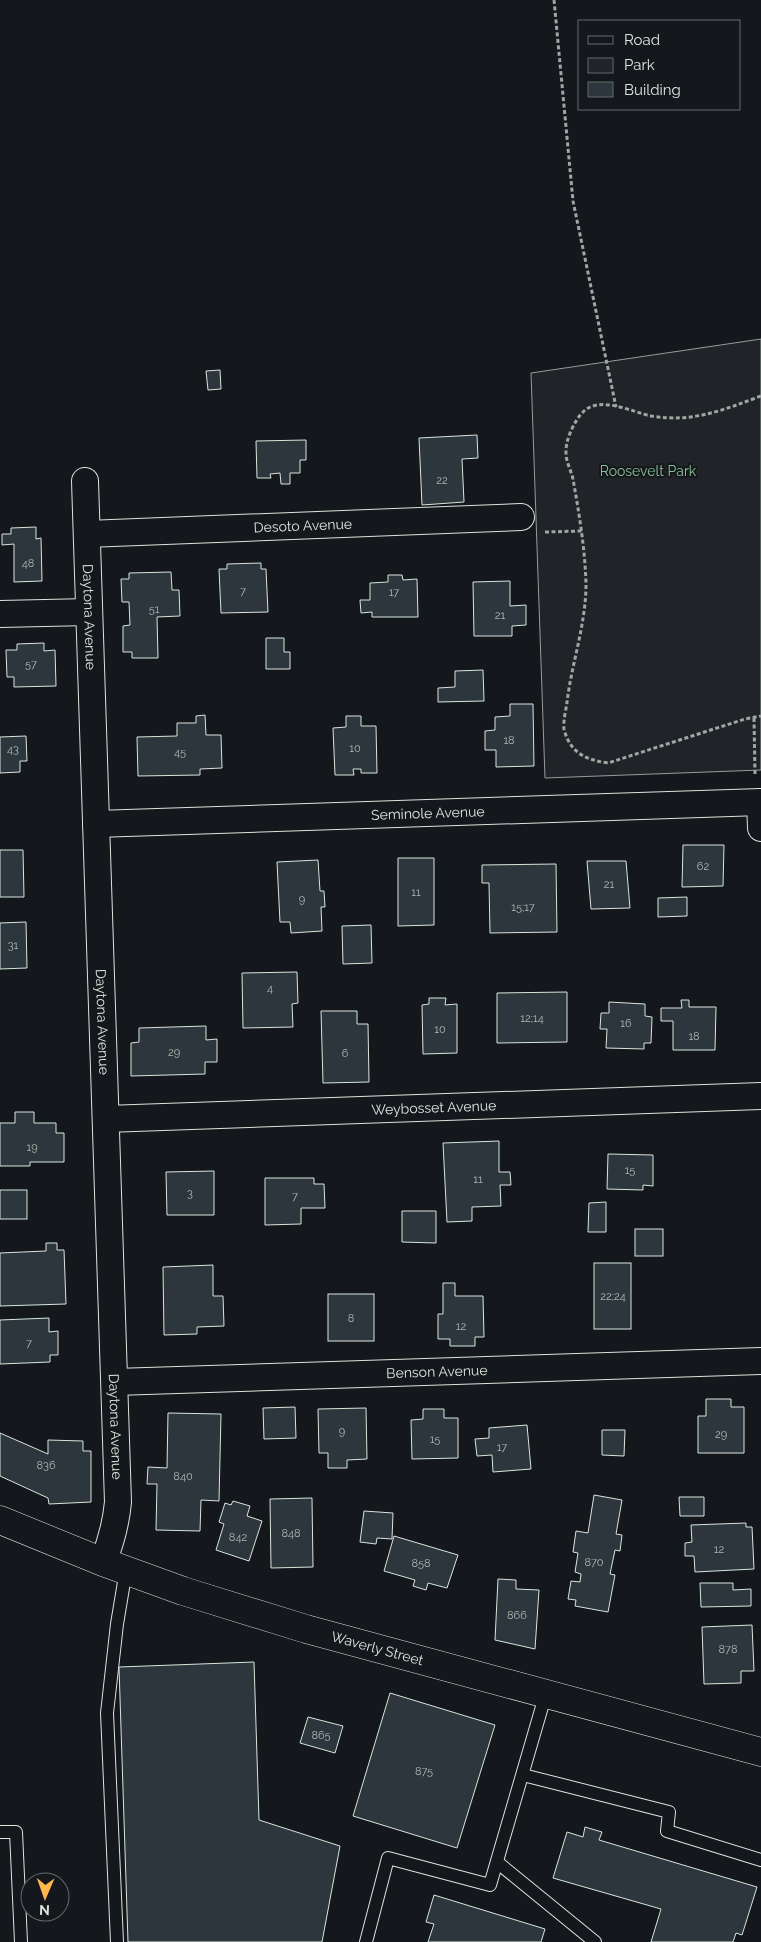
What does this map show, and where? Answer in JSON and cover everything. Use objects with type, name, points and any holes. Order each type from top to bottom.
[{"type":"main road","name":"Waverly Street","points":[[0,1520],[183,1591],[306,1629],[761,1752]]},
{"type":"street","name":"Daytona Avenue","points":[[85,481],[118,1502],[112,1542],[115,1566]]},
{"type":"street","name":"Desoto Avenue","points":[[87,534],[520,517]]},
{"type":"street","points":[[0,614],[90,612]]},
{"type":"street","name":"Seminole Avenue","points":[[96,824],[759,809]]},
{"type":"street","name":"Weybosset Avenue","points":[[106,1119],[761,1096]]},
{"type":"street","name":"Benson Avenue","points":[[114,1382],[761,1361]]},
{"type":"lane","points":[[115,1566],[117,1624],[107,1713],[117,1942]]},
{"type":"lane","points":[[366,1942],[388,1858],[490,1885],[546,1693]]},
{"type":"lane","points":[[523,1774],[669,1812],[667,1831],[761,1860]]},
{"type":"lane","points":[[0,1832],[16,1832],[21,1942]]},
{"type":"lane","points":[[497,1862],[595,1942]]},
{"type":"path","points":[[554,0],[573,201],[616,407]]},
{"type":"path","points":[[761,396],[716,413],[684,418],[652,416],[599,405],[583,412],[568,437],[566,453],[572,474],[582,531],[586,584],[582,628],[570,675],[564,728],[579,754],[590,760],[608,763],[761,716]]},
{"type":"path","points":[[520,517],[533,534],[553,531],[582,531]]},
{"type":"path","points":[[754,718],[759,809]]},
{"type":"green space","name":"Roosevelt Park","points":[[761,339],[761,770],[545,778],[531,373]]},
{"type":"building","points":[[220,370],[221,389],[208,390],[206,371]]},
{"type":"building","points":[[477,435],[478,458],[462,459],[464,502],[422,505],[419,438]]},
{"type":"building","points":[[306,440],[306,460],[300,460],[300,473],[290,473],[290,484],[281,484],[280,473],[270,474],[271,478],[257,478],[256,441]]},
{"type":"building","points":[[36,527],[36,539],[41,538],[42,581],[14,582],[14,544],[2,545],[2,534],[11,534],[11,528]]},
{"type":"building","points":[[261,563],[261,569],[266,569],[268,612],[221,613],[219,569],[227,569],[227,564]]},
{"type":"building","points":[[171,572],[172,590],[179,590],[180,616],[157,617],[158,658],[132,658],[132,652],[123,652],[123,626],[130,625],[129,602],[122,602],[121,579],[129,579],[129,573]]},
{"type":"building","points":[[388,575],[402,575],[403,580],[417,579],[418,617],[372,617],[372,612],[361,613],[360,600],[370,600],[370,583],[388,582]]},
{"type":"building","points":[[510,581],[510,606],[526,605],[526,625],[512,626],[512,636],[474,636],[473,582]]},
{"type":"building","points":[[266,638],[284,638],[284,652],[290,652],[290,669],[266,669]]},
{"type":"building","points":[[44,643],[44,651],[55,650],[56,686],[14,687],[14,677],[7,677],[6,650],[17,650],[17,644]]},
{"type":"building","points":[[483,670],[484,701],[438,702],[438,688],[455,687],[455,671]]},
{"type":"building","points":[[510,704],[533,704],[534,766],[496,767],[496,750],[485,750],[485,731],[495,730],[495,717],[510,716]]},
{"type":"building","points":[[205,715],[206,735],[221,735],[222,768],[200,769],[200,775],[138,776],[137,737],[177,736],[177,723],[196,723],[196,716]]},
{"type":"building","points":[[346,716],[361,716],[361,726],[376,726],[377,773],[361,773],[361,769],[353,769],[354,775],[335,775],[333,728],[346,727]]},
{"type":"building","points":[[26,736],[27,761],[20,761],[20,772],[0,773],[0,737]]},
{"type":"building","points":[[683,845],[724,845],[723,886],[682,887]]},
{"type":"building","points":[[0,850],[23,850],[24,897],[0,897]]},
{"type":"building","points":[[398,858],[434,858],[434,925],[398,926]]},
{"type":"building","points":[[318,860],[320,891],[324,891],[325,907],[321,907],[322,931],[291,933],[290,922],[280,922],[277,862]]},
{"type":"building","points":[[587,861],[626,861],[630,908],[591,909]]},
{"type":"building","points":[[556,864],[557,932],[490,933],[489,883],[482,883],[482,865]]},
{"type":"building","points":[[687,897],[687,916],[658,917],[658,898]]},
{"type":"building","points":[[26,922],[27,968],[0,969],[0,923]]},
{"type":"building","points":[[371,925],[372,963],[343,964],[342,926]]},
{"type":"building","points":[[297,972],[298,1003],[292,1004],[293,1027],[243,1028],[242,973]]},
{"type":"building","points":[[567,992],[567,1042],[497,1043],[497,993]]},
{"type":"building","points":[[429,998],[446,998],[445,1005],[457,1004],[457,1053],[423,1054],[422,1005],[429,1004]]},
{"type":"building","points":[[681,1000],[689,1000],[689,1007],[716,1007],[715,1050],[673,1050],[673,1021],[661,1021],[661,1008],[682,1008]]},
{"type":"building","points":[[609,1002],[645,1004],[645,1016],[652,1017],[651,1043],[644,1043],[644,1049],[606,1048],[607,1029],[600,1029],[601,1013],[609,1013]]},
{"type":"building","points":[[321,1011],[357,1011],[357,1024],[368,1024],[369,1082],[323,1083]]},
{"type":"building","points":[[206,1026],[206,1040],[217,1039],[217,1062],[205,1062],[205,1074],[131,1076],[131,1043],[139,1042],[139,1028]]},
{"type":"building","points":[[15,1112],[34,1112],[34,1123],[56,1123],[56,1133],[64,1133],[64,1162],[30,1162],[30,1166],[0,1166],[0,1123],[15,1123]]},
{"type":"building","points":[[499,1141],[499,1172],[510,1172],[511,1185],[500,1185],[501,1206],[472,1207],[472,1221],[447,1222],[443,1143]]},
{"type":"building","points":[[608,1154],[653,1155],[653,1186],[643,1185],[643,1190],[607,1189]]},
{"type":"building","points":[[214,1171],[214,1215],[167,1215],[166,1172]]},
{"type":"building","points":[[265,1178],[314,1178],[314,1184],[324,1184],[325,1208],[301,1208],[301,1224],[265,1225]]},
{"type":"building","points":[[0,1190],[27,1190],[27,1219],[0,1219]]},
{"type":"building","points":[[606,1202],[606,1232],[588,1232],[589,1203]]},
{"type":"building","points":[[402,1211],[436,1211],[436,1243],[402,1242]]},
{"type":"building","points":[[635,1229],[663,1229],[663,1256],[635,1256]]},
{"type":"building","points":[[46,1243],[57,1243],[57,1250],[64,1250],[66,1304],[0,1306],[0,1253],[46,1251]]},
{"type":"building","points":[[594,1263],[631,1263],[631,1329],[594,1329]]},
{"type":"building","points":[[213,1265],[213,1296],[223,1296],[224,1326],[197,1327],[197,1334],[164,1335],[163,1267]]},
{"type":"building","points":[[443,1283],[455,1283],[455,1296],[483,1296],[484,1337],[475,1337],[475,1346],[450,1346],[450,1339],[438,1339],[438,1314],[443,1314]]},
{"type":"building","points":[[328,1294],[374,1294],[374,1341],[328,1341]]},
{"type":"building","points":[[49,1318],[49,1332],[58,1331],[58,1355],[50,1355],[50,1362],[0,1364],[0,1320]]},
{"type":"building","points":[[706,1399],[731,1399],[731,1407],[744,1407],[744,1453],[698,1453],[698,1416],[706,1416]]},
{"type":"building","points":[[295,1407],[296,1438],[264,1439],[263,1408]]},
{"type":"building","points":[[366,1408],[367,1459],[347,1460],[347,1468],[328,1468],[328,1453],[319,1453],[318,1409]]},
{"type":"building","points":[[423,1409],[444,1409],[444,1418],[458,1418],[458,1458],[412,1459],[411,1420],[423,1419]]},
{"type":"building","points":[[168,1413],[221,1414],[219,1501],[201,1500],[200,1531],[156,1530],[157,1484],[147,1484],[148,1467],[167,1468]]},
{"type":"building","points":[[527,1425],[531,1469],[493,1472],[492,1455],[477,1456],[475,1439],[489,1438],[489,1428]]},
{"type":"building","points":[[602,1430],[625,1430],[624,1456],[602,1455]]},
{"type":"building","points":[[0,1433],[48,1454],[48,1440],[83,1441],[83,1451],[91,1451],[91,1502],[49,1504],[48,1498],[0,1476]]},
{"type":"building","points":[[594,1495],[622,1500],[616,1534],[622,1535],[620,1551],[615,1550],[610,1574],[615,1575],[608,1612],[575,1606],[576,1600],[568,1599],[571,1581],[580,1582],[581,1574],[575,1572],[578,1553],[573,1552],[576,1531],[588,1533]]},
{"type":"building","points":[[679,1497],[704,1497],[704,1516],[680,1516]]},
{"type":"building","points":[[312,1498],[313,1567],[271,1568],[270,1499]]},
{"type":"building","points":[[233,1501],[250,1506],[247,1516],[262,1521],[249,1561],[216,1550],[224,1524],[219,1522],[225,1503],[231,1505]]},
{"type":"building","points":[[364,1511],[393,1513],[392,1539],[377,1538],[376,1544],[360,1542]]},
{"type":"building","points":[[746,1523],[746,1527],[752,1527],[754,1569],[695,1572],[694,1556],[685,1556],[685,1543],[692,1542],[691,1525]]},
{"type":"building","points":[[394,1536],[458,1555],[447,1588],[428,1583],[426,1590],[413,1586],[415,1580],[384,1571]]},
{"type":"building","points":[[498,1579],[516,1580],[516,1589],[539,1590],[535,1649],[495,1640]]},
{"type":"building","points":[[700,1583],[733,1583],[733,1590],[751,1589],[751,1606],[701,1607]]},
{"type":"building","points":[[752,1625],[754,1671],[741,1671],[741,1683],[704,1684],[702,1627]]},
{"type":"building","points":[[254,1662],[259,1820],[340,1846],[322,1942],[128,1942],[119,1667]]},
{"type":"building","points":[[390,1693],[495,1725],[457,1848],[353,1816]]},
{"type":"building","points":[[308,1717],[343,1726],[335,1753],[300,1743]]},
{"type":"building","points":[[585,1827],[602,1832],[599,1840],[757,1887],[742,1935],[736,1933],[733,1942],[651,1942],[661,1909],[553,1878],[567,1832],[583,1837]]},
{"type":"building","points":[[434,1895],[545,1929],[541,1942],[428,1942],[434,1924],[426,1922]]}]
